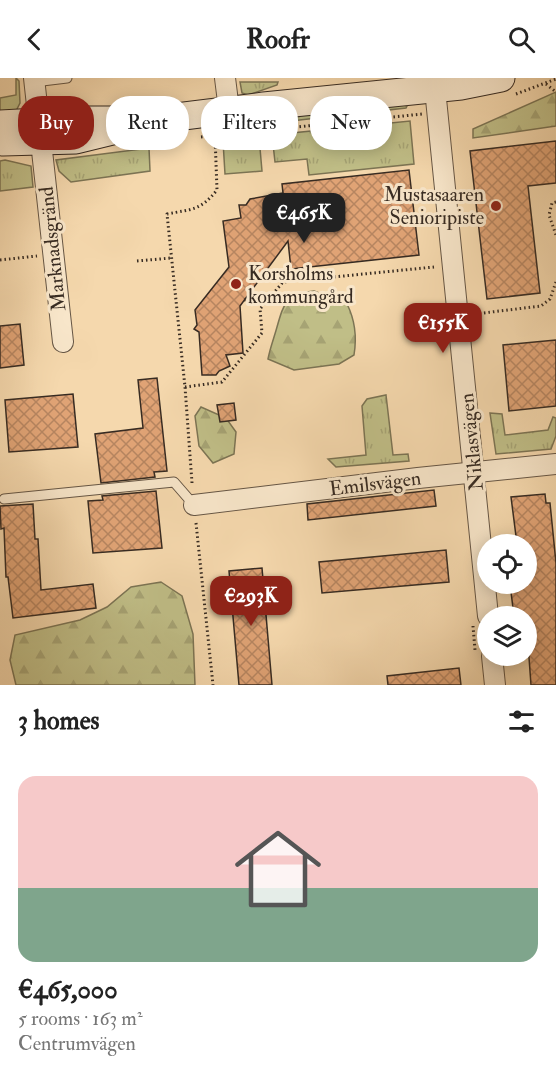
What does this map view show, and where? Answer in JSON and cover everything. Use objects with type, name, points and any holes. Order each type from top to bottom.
[{"type":"main road","points":[[298,103],[435,89],[501,78]]},
{"type":"main road","points":[[94,130],[201,114]]},
{"type":"main road","points":[[0,124],[18,131]]},
{"type":"main road","points":[[0,142],[18,141]]},
{"type":"street","points":[[225,78],[227,96]]},
{"type":"street","name":"Marknadsgränd","points":[[34,80],[36,96]]},
{"type":"street","name":"Niklasvägen","points":[[435,89],[487,606]]},
{"type":"street","name":"Marknadsgränd","points":[[41,150],[63,342]]},
{"type":"street","name":"Emilsvägen","points":[[194,505],[556,464]]},
{"type":"street","points":[[493,666],[495,685]]},
{"type":"lane","points":[[34,80],[67,78]]},
{"type":"lane","points":[[4,499],[174,482],[194,505]]},
{"type":"path","points":[[545,83],[556,92]]},
{"type":"path","points":[[213,685],[166,214],[197,209],[207,203],[217,190],[216,150]]},
{"type":"path","points":[[556,201],[552,203],[549,215],[556,235]]},
{"type":"path","points":[[0,260],[53,254]]},
{"type":"path","points":[[137,261],[171,258]]},
{"type":"path","points":[[185,387],[222,382],[262,333],[260,309],[283,282],[436,267]]},
{"type":"path","points":[[475,314],[541,306],[550,299],[556,282]]},
{"type":"path","points":[[244,300],[270,297]]},
{"type":"green space","points":[[16,78],[19,81],[18,107],[15,113],[0,118],[0,98],[16,95]]},
{"type":"green space","points":[[240,82],[278,82],[277,85],[248,95],[242,93]]},
{"type":"green space","points":[[556,92],[556,126],[473,138],[473,129]]},
{"type":"green space","points":[[400,104],[407,106],[392,110],[392,105]]},
{"type":"green space","points":[[310,113],[310,119],[298,120],[298,114]]},
{"type":"green space","points":[[410,121],[414,164],[309,175],[307,159],[275,162],[274,150],[298,150],[298,132],[310,131],[310,150],[392,150],[392,123]]},
{"type":"green space","points":[[149,150],[150,171],[71,182],[59,171],[56,160]]},
{"type":"green space","points":[[224,150],[260,150],[262,171],[225,174]]},
{"type":"green space","points":[[0,161],[31,166],[33,187],[0,191]]},
{"type":"green space","points":[[314,291],[347,304],[355,329],[354,355],[339,364],[294,370],[268,359],[279,318],[288,300],[298,294]]},
{"type":"green space","points":[[386,395],[393,455],[408,454],[409,461],[336,467],[328,459],[366,455],[362,406],[367,399]]},
{"type":"green space","points":[[201,407],[226,418],[236,432],[234,454],[213,463],[199,446],[195,416]]},
{"type":"green space","points":[[490,413],[502,414],[505,435],[548,430],[553,417],[556,418],[556,436],[551,449],[496,454]]},
{"type":"green space","points":[[161,582],[182,596],[193,634],[195,685],[16,685],[10,660],[15,635],[80,620],[107,607],[131,587]]},
{"type":"building","points":[[556,141],[556,183],[528,186],[540,293],[487,299],[470,151]]},
{"type":"building","points":[[409,170],[419,255],[291,269],[288,241],[240,306],[243,353],[226,355],[230,366],[216,375],[202,375],[199,332],[194,329],[197,325],[195,310],[229,267],[223,221],[241,218],[239,205],[246,205],[250,199],[283,193],[282,184]]},
{"type":"building","points":[[20,324],[24,365],[0,368],[0,326]]},
{"type":"building","points":[[556,340],[556,406],[509,411],[503,345]]},
{"type":"building","points":[[157,378],[167,471],[154,472],[155,477],[101,483],[95,434],[143,428],[138,380]]},
{"type":"building","points":[[73,394],[78,447],[9,452],[5,400]]},
{"type":"building","points":[[234,403],[236,420],[220,422],[217,405]]},
{"type":"building","points":[[434,490],[436,506],[308,520],[307,504]]},
{"type":"building","points":[[156,491],[162,548],[93,553],[88,501],[103,500],[102,496]]},
{"type":"building","points":[[545,494],[546,503],[550,503],[556,563],[556,685],[531,685],[530,666],[537,666],[537,606],[513,606],[511,594],[537,594],[537,534],[516,534],[511,497]]},
{"type":"building","points":[[33,504],[41,590],[93,584],[96,608],[13,618],[8,577],[6,577],[4,528],[1,529],[0,506]]},
{"type":"building","points":[[446,550],[449,582],[322,593],[319,562]]},
{"type":"building","points":[[262,568],[272,685],[239,685],[229,571]]},
{"type":"building","points":[[459,668],[461,685],[388,685],[387,676]]},
{"type":"place","name":"Mustasaaren Senioripiste","points":[[496,206]]},
{"type":"place","name":"Korsholms kommungård","points":[[236,284]]}]
